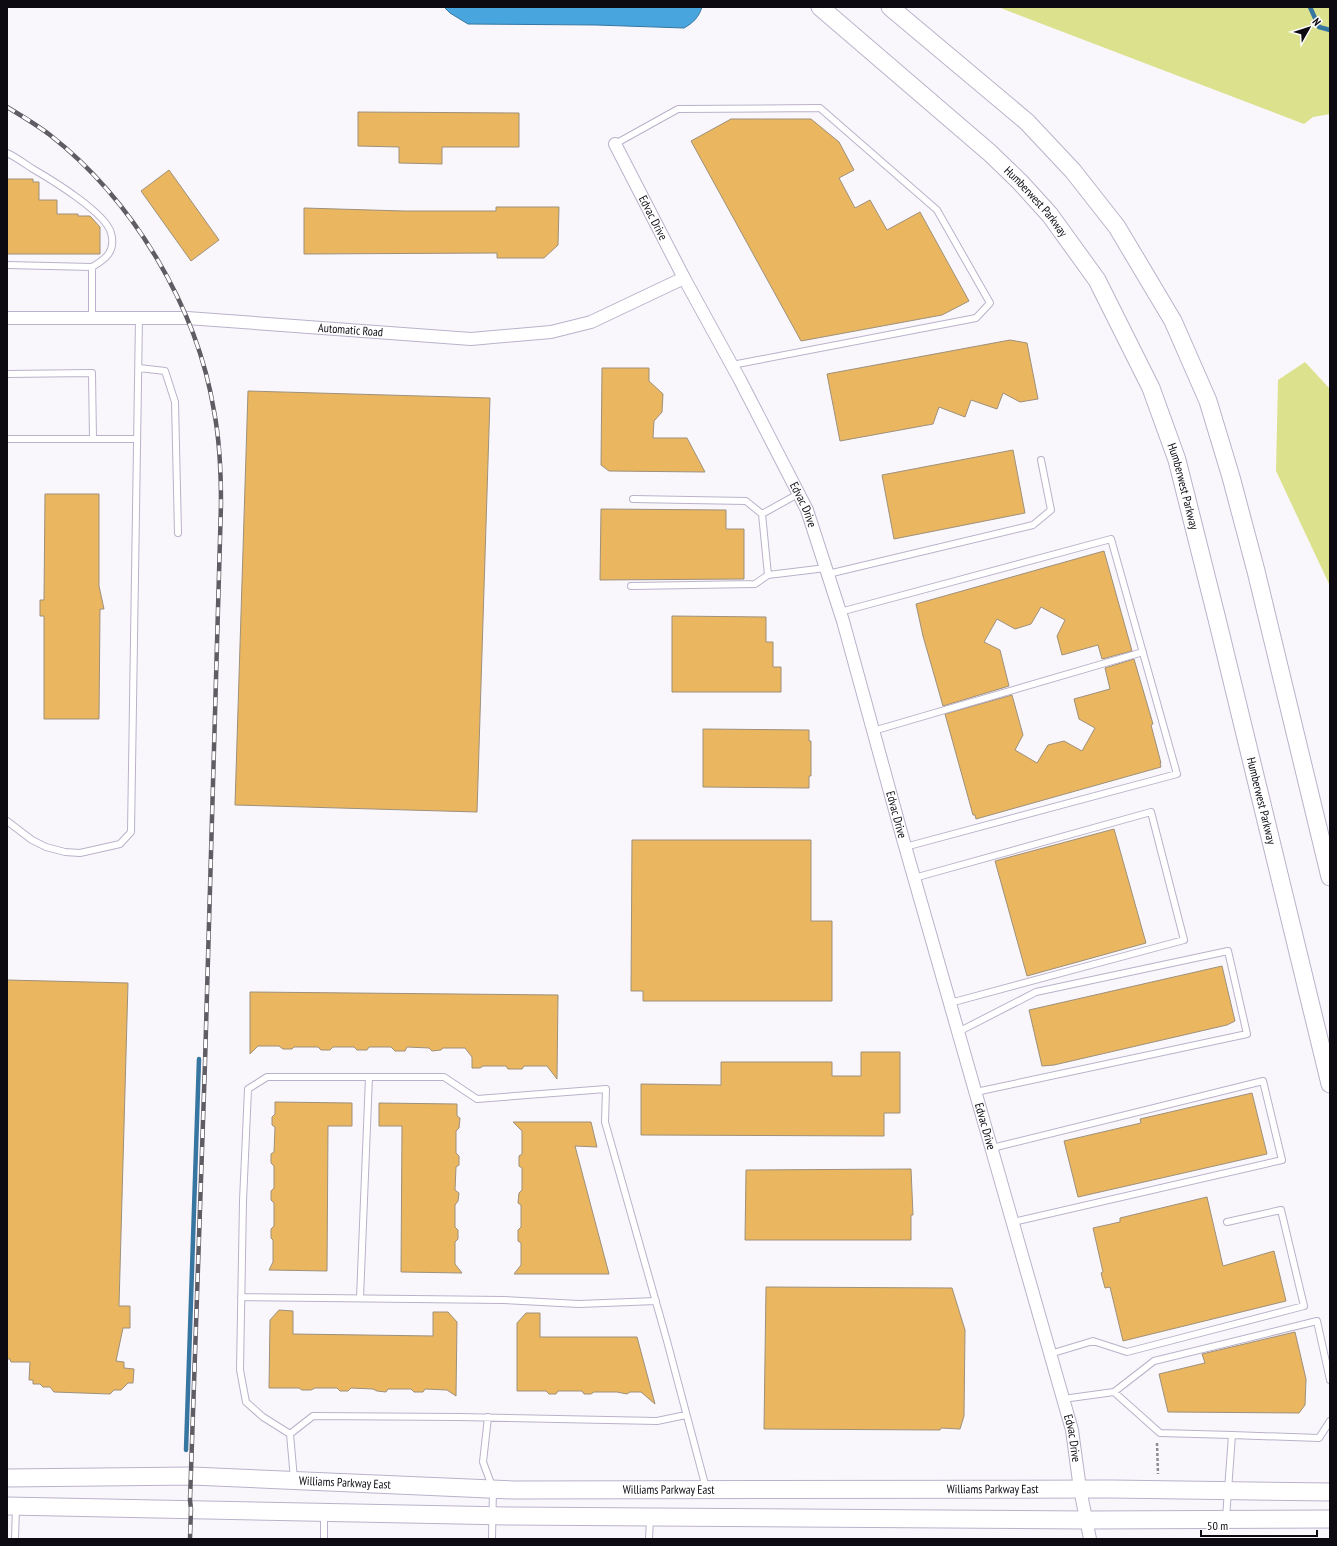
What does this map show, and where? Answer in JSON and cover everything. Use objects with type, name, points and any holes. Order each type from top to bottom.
[{"type":"main road","name":"Humberwest Parkway","points":[[820,7],[985,148],[1020,182],[1050,216],[1097,280],[1151,388],[1177,460],[1330,1084]]},
{"type":"main road","points":[[883,7],[942,51]]},
{"type":"main road","points":[[890,7],[1027,122],[1073,171],[1117,227],[1173,321],[1208,401],[1231,477],[1256,571],[1330,877]]},
{"type":"main road","name":"Williams Parkway East","points":[[7,1478],[192,1476],[493,1489],[1080,1489],[1330,1492]]},
{"type":"main road","points":[[11,1506],[650,1518],[1086,1520],[1330,1519]]},
{"type":"street","name":"Edvac Drive","points":[[615,144],[807,510],[840,612],[914,878],[1072,1430],[1080,1489],[1090,1539]]},
{"type":"street","name":"Automatic Road","points":[[7,318],[187,318],[471,339],[551,332],[591,322],[684,278]]},
{"type":"lane","points":[[615,144],[678,109],[820,108],[937,210],[990,303],[976,318],[732,365]]},
{"type":"lane","points":[[7,153],[72,194],[104,221],[111,233],[111,250],[104,261],[92,267],[7,265]]},
{"type":"lane","points":[[92,267],[92,318]]},
{"type":"lane","points":[[8,822],[32,840],[46,847],[65,852],[80,853],[120,844],[131,832],[139,318]]},
{"type":"lane","points":[[139,368],[165,371],[175,402],[178,533]]},
{"type":"lane","points":[[7,374],[92,373],[93,439]]},
{"type":"lane","points":[[7,440],[137,438]]},
{"type":"lane","points":[[631,586],[755,584],[768,575],[827,571],[1034,525],[1051,510],[1041,460]]},
{"type":"lane","points":[[762,514],[798,494]]},
{"type":"lane","points":[[633,499],[746,501],[762,514],[768,575]]},
{"type":"lane","points":[[840,612],[1111,539],[1143,652],[1177,774],[906,847]]},
{"type":"lane","points":[[873,731],[1143,652]]},
{"type":"lane","points":[[914,878],[1151,812],[1184,940],[950,1003]]},
{"type":"lane","points":[[958,1032],[1036,992],[1228,952],[1247,1034],[976,1092]]},
{"type":"lane","points":[[290,1434],[262,1417],[246,1402],[240,1370],[248,1089],[267,1077],[444,1077],[477,1099],[606,1089],[606,1122],[656,1301],[706,1490]]},
{"type":"lane","points":[[360,1298],[370,1077]]},
{"type":"lane","points":[[992,1148],[1263,1081],[1282,1160],[1013,1222]]},
{"type":"lane","points":[[1050,1354],[1093,1341],[1127,1352],[1304,1306],[1281,1210],[1227,1222]]},
{"type":"lane","points":[[241,1297],[503,1300],[579,1304],[656,1301]]},
{"type":"lane","points":[[1063,1399],[1114,1392],[1154,1360],[1317,1321],[1330,1380]]},
{"type":"lane","points":[[1114,1392],[1160,1433],[1319,1438],[1330,1421]]},
{"type":"lane","points":[[290,1434],[313,1416],[657,1421],[686,1415]]},
{"type":"lane","points":[[488,1418],[483,1462],[493,1489],[492,1539]]},
{"type":"lane","points":[[290,1434],[295,1480]]},
{"type":"lane","points":[[1226,1519],[1232,1435]]},
{"type":"lane","points":[[11,1506],[15,1539]]},
{"type":"lane","points":[[324,1512],[324,1539]]},
{"type":"lane","points":[[649,1539],[650,1518]]},
{"type":"path","points":[[1158,1490],[1157,1443],[1160,1433]]},
{"type":"green space","points":[[998,7],[1330,7],[1330,114],[1313,117],[1304,124]]},
{"type":"green space","points":[[1305,362],[1330,389],[1330,586],[1276,471],[1278,380]]},
{"type":"water","points":[[444,7],[702,7],[695,19],[684,28],[596,25],[468,24],[450,13]]},
{"type":"building","points":[[358,112],[519,113],[519,147],[442,147],[442,164],[399,163],[399,147],[358,146]]},
{"type":"building","points":[[731,119],[811,119],[839,142],[854,170],[839,178],[855,208],[870,200],[887,230],[920,212],[969,301],[942,315],[801,341],[691,141]]},
{"type":"building","points":[[169,170],[219,240],[191,261],[141,191]]},
{"type":"building","points":[[7,179],[33,179],[33,182],[39,182],[39,200],[57,200],[57,214],[78,214],[78,216],[90,216],[100,227],[100,254],[7,254]]},
{"type":"building","points":[[496,207],[559,207],[558,245],[544,258],[497,258],[497,253],[304,254],[304,208],[404,211],[496,211]]},
{"type":"building","points":[[1010,340],[1027,343],[1038,399],[1020,402],[1003,393],[997,409],[971,400],[965,417],[939,407],[933,424],[840,441],[827,374]]},
{"type":"building","points":[[602,368],[649,368],[649,381],[663,394],[662,412],[654,421],[653,438],[687,438],[705,472],[609,471],[601,465]]},
{"type":"building","points":[[248,391],[490,398],[477,812],[235,805]]},
{"type":"building","points":[[1013,450],[1025,513],[894,539],[882,475]]},
{"type":"building","points":[[45,494],[99,494],[99,586],[104,609],[100,609],[99,719],[44,719],[44,616],[40,616],[40,600],[44,600]]},
{"type":"building","points":[[601,509],[726,510],[726,529],[744,529],[744,579],[600,580]]},
{"type":"building","points":[[1104,551],[1132,651],[1102,659],[1098,645],[1062,655],[1057,636],[1065,620],[1041,607],[1031,624],[1015,629],[997,619],[984,642],[1000,650],[1009,686],[943,706],[923,636],[916,604]]},
{"type":"building","points":[[672,616],[766,617],[766,642],[773,642],[773,667],[781,667],[781,692],[672,692]]},
{"type":"building","points":[[1134,659],[1153,724],[1151,725],[1161,767],[976,819],[975,815],[973,815],[945,714],[1012,695],[1023,735],[1015,750],[1037,763],[1048,745],[1064,741],[1082,751],[1095,728],[1079,719],[1074,699],[1110,689],[1105,668]]},
{"type":"building","points":[[703,729],[809,730],[809,741],[811,741],[811,776],[809,776],[809,788],[703,787]]},
{"type":"building","points":[[1114,829],[1146,943],[1027,976],[995,861]]},
{"type":"building","points":[[632,840],[811,840],[811,921],[832,921],[832,1001],[643,1001],[643,991],[631,991]]},
{"type":"building","points":[[1222,966],[1235,1021],[1227,1025],[1054,1065],[1042,1066],[1029,1010]]},
{"type":"building","points":[[7,980],[128,983],[119,1306],[130,1306],[130,1328],[123,1328],[116,1361],[124,1362],[124,1368],[134,1369],[133,1383],[128,1383],[121,1390],[114,1390],[110,1394],[54,1392],[50,1387],[43,1387],[40,1384],[33,1384],[33,1380],[29,1380],[30,1362],[11,1362],[10,1359],[7,1359]]},
{"type":"building","points":[[250,992],[558,995],[557,1079],[547,1066],[524,1066],[522,1069],[508,1069],[506,1066],[483,1066],[480,1068],[472,1068],[472,1057],[465,1048],[443,1048],[441,1050],[432,1051],[429,1048],[407,1047],[405,1051],[395,1051],[391,1047],[369,1047],[367,1050],[357,1050],[354,1047],[333,1047],[330,1050],[321,1050],[318,1047],[294,1047],[292,1049],[283,1049],[279,1046],[258,1046],[250,1054]]},
{"type":"building","points":[[861,1052],[900,1052],[900,1113],[884,1113],[884,1136],[641,1135],[641,1084],[721,1085],[721,1062],[832,1062],[832,1076],[861,1076]]},
{"type":"building","points":[[1252,1093],[1267,1154],[1078,1197],[1064,1141],[1141,1123],[1140,1119]]},
{"type":"building","points":[[275,1102],[352,1103],[352,1126],[328,1126],[327,1271],[269,1270],[273,1262],[273,1240],[271,1238],[271,1229],[274,1226],[274,1203],[271,1200],[271,1191],[274,1188],[274,1166],[271,1163],[271,1154],[274,1152],[275,1127],[272,1125],[272,1117],[275,1114]]},
{"type":"building","points":[[379,1103],[457,1104],[457,1116],[460,1118],[459,1128],[456,1131],[456,1153],[459,1156],[459,1165],[456,1167],[455,1190],[459,1193],[458,1201],[455,1205],[455,1227],[458,1230],[458,1239],[455,1242],[455,1264],[462,1273],[401,1272],[402,1126],[379,1126]]},
{"type":"building","points":[[513,1122],[591,1122],[597,1147],[575,1146],[609,1274],[514,1274],[521,1265],[521,1243],[518,1241],[518,1230],[521,1227],[521,1205],[518,1203],[519,1193],[522,1190],[522,1168],[519,1166],[519,1156],[522,1154],[522,1131]]},
{"type":"building","points":[[911,1169],[913,1215],[911,1215],[911,1240],[745,1240],[746,1170]]},
{"type":"building","points":[[1207,1197],[1223,1266],[1274,1251],[1286,1301],[1123,1341],[1110,1287],[1105,1288],[1101,1273],[1103,1272],[1093,1228],[1120,1222],[1120,1218]]},
{"type":"building","points":[[766,1287],[952,1288],[965,1330],[964,1416],[960,1429],[764,1429]]},
{"type":"building","points":[[279,1310],[293,1311],[293,1334],[433,1336],[433,1312],[448,1312],[457,1322],[456,1396],[447,1390],[425,1389],[423,1392],[414,1392],[411,1389],[388,1389],[386,1392],[373,1389],[351,1388],[348,1391],[340,1391],[337,1388],[315,1388],[311,1390],[302,1390],[299,1388],[269,1388],[270,1320]]},
{"type":"building","points":[[526,1313],[540,1313],[540,1337],[637,1337],[655,1404],[641,1392],[630,1392],[627,1394],[617,1392],[594,1392],[591,1394],[584,1394],[582,1391],[558,1391],[556,1394],[549,1394],[546,1391],[517,1391],[517,1323]]},
{"type":"building","points":[[1295,1332],[1306,1379],[1305,1405],[1299,1413],[1168,1412],[1159,1374],[1205,1363],[1202,1354]]},
{"type":"waterway","points":[[1310,7],[1319,27],[1330,30]]},
{"type":"waterway","points":[[186,1450],[199,1059]]},
{"type":"railway","points":[[7,107],[45,131],[80,161],[108,191],[134,223],[157,258],[177,295],[193,333],[205,372],[218,434],[221,504],[190,1539]]}]
